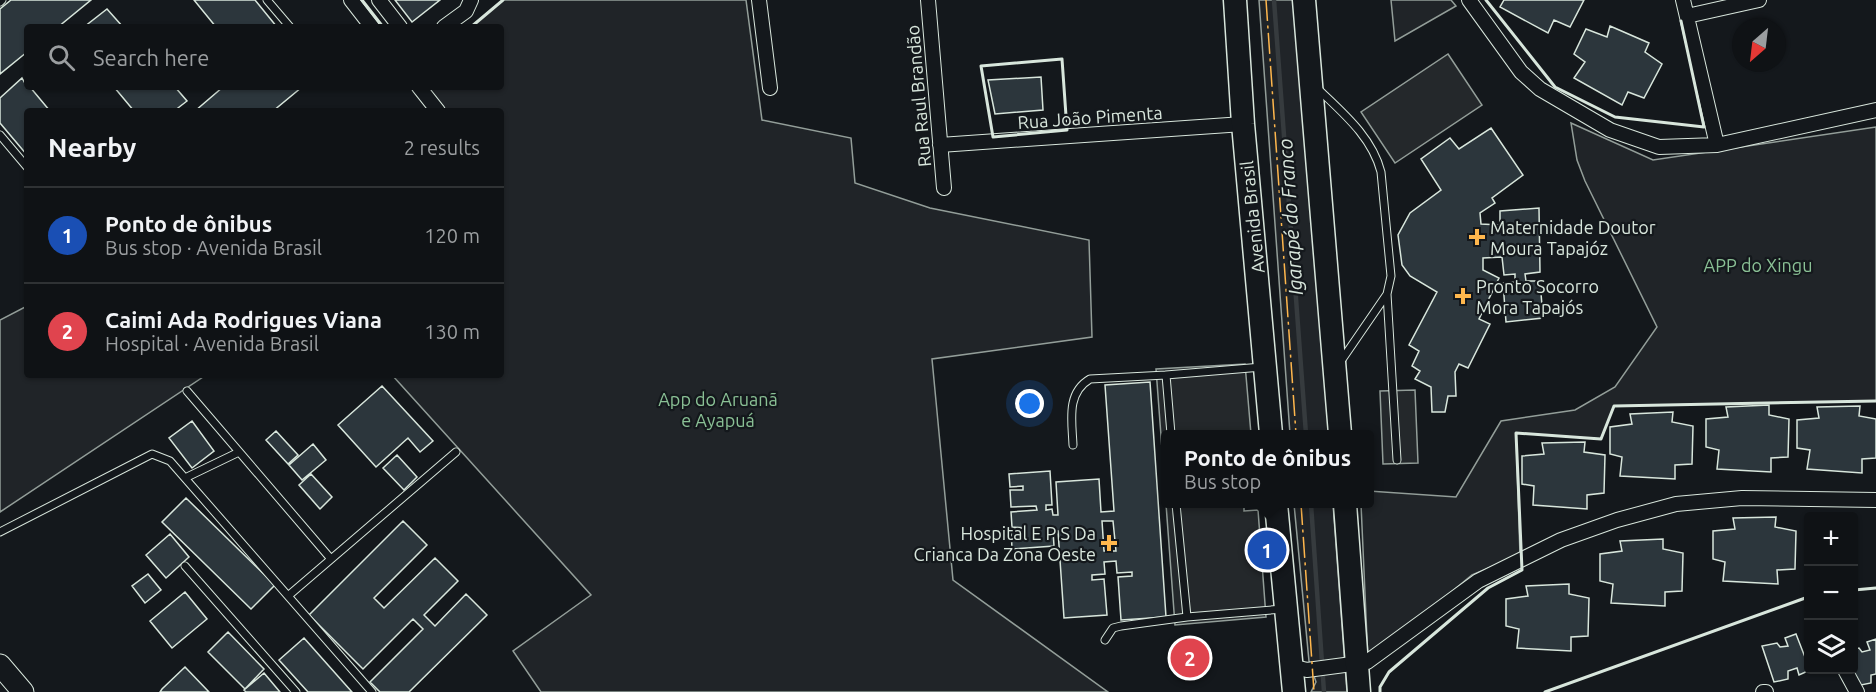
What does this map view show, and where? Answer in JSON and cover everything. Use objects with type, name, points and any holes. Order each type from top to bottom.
[{"type":"highway","name":"Avenida Brasil","points":[[1235,0],[1243,124],[1267,367],[1271,430]]},
{"type":"highway","points":[[1304,0],[1340,430]]},
{"type":"highway","points":[[1276,508],[1284,609],[1299,668],[1294,692]]},
{"type":"highway","points":[[1345,508],[1352,666],[1359,692]]},
{"type":"main road","points":[[0,665],[23,692]]},
{"type":"street","points":[[351,0],[370,24]]},
{"type":"street","points":[[379,0],[398,24]]},
{"type":"street","points":[[448,24],[466,11],[471,0]]},
{"type":"street","points":[[759,0],[770,88]]},
{"type":"street","name":"Rua Raul Brandão","points":[[928,0],[944,188]]},
{"type":"street","points":[[1469,0],[1521,72],[1554,99],[1610,130],[1659,147],[1717,145],[1876,110]]},
{"type":"street","points":[[1683,0],[1717,145]]},
{"type":"street","points":[[1687,16],[1759,0]]},
{"type":"street","points":[[421,90],[436,108]]},
{"type":"street","name":"Rua João Pimenta","points":[[940,146],[1243,124]]},
{"type":"street","points":[[1299,668],[1352,666],[1376,658],[1478,581],[1561,540],[1617,520],[1676,504],[1742,498],[1876,500]]},
{"type":"street","points":[[1848,674],[1857,692]]},
{"type":"lane","points":[[267,0],[287,24]]},
{"type":"lane","points":[[1311,83],[1345,114],[1378,158],[1391,276],[1387,294],[1397,460]]},
{"type":"lane","points":[[0,135],[24,163]]},
{"type":"lane","points":[[1336,368],[1387,294]]},
{"type":"lane","points":[[1073,445],[1071,411],[1077,391],[1082,383],[1090,379],[1267,367]]},
{"type":"lane","points":[[1166,375],[1171,430]]},
{"type":"lane","points":[[187,392],[331,559]]},
{"type":"lane","points":[[185,478],[239,452]]},
{"type":"lane","points":[[288,596],[456,452]]},
{"type":"lane","points":[[0,532],[153,454],[170,461],[372,692]]},
{"type":"lane","points":[[1176,508],[1187,617]]},
{"type":"lane","points":[[185,566],[296,692]]},
{"type":"lane","points":[[1105,640],[1113,628],[1121,626],[1187,617],[1284,609]]},
{"type":"green space","name":"App do Aruanã e Ayapuá","points":[[503,0],[746,0],[762,120],[851,138],[855,183],[930,208],[1089,240],[1092,337],[932,359],[953,580],[1108,692],[541,692],[513,651],[591,595],[395,378],[504,378],[504,108],[440,108],[429,90],[504,90],[504,24],[475,24]]},
{"type":"green space","points":[[1259,0],[1293,0],[1312,188],[1329,430],[1290,430]]},
{"type":"green space","points":[[1391,0],[1451,0],[1456,6],[1395,41]]},
{"type":"green space","name":"APP do Xingu","points":[[1571,123],[1653,160],[1876,127],[1876,401],[1614,406],[1601,439],[1516,433],[1520,555],[1472,575],[1368,661],[1361,508],[1374,508],[1374,491],[1456,497],[1501,421],[1575,410],[1615,387],[1657,327],[1585,181],[1577,160]]},
{"type":"green space","points":[[24,308],[24,378],[201,378],[0,512],[0,320]]},
{"type":"green space","points":[[1294,508],[1333,508],[1347,692],[1311,692],[1316,682],[1309,661]]},
{"type":"shaded area","points":[[1448,54],[1482,105],[1395,163],[1361,112]]},
{"type":"shaded area","points":[[1245,364],[1251,430],[1161,430],[1161,436],[1156,369]]},
{"type":"shaded area","points":[[1415,390],[1418,463],[1383,464],[1380,391]]},
{"type":"shaded area","points":[[1166,508],[1258,510],[1266,617],[1175,625]]},
{"type":"building","points":[[11,0],[91,0],[62,24],[24,24],[24,54],[0,74],[0,9]]},
{"type":"building","points":[[194,0],[255,0],[275,24],[214,24]]},
{"type":"building","points":[[395,0],[440,0],[412,22]]},
{"type":"building","points":[[1504,0],[1584,0],[1570,27],[1554,20],[1548,33],[1500,7]]},
{"type":"building","points":[[107,9],[120,24],[88,24]]},
{"type":"building","points":[[1610,26],[1649,43],[1645,52],[1662,64],[1644,98],[1628,92],[1622,105],[1574,78],[1585,62],[1574,54],[1586,29],[1607,37]]},
{"type":"building","points":[[1041,77],[1043,110],[995,114],[988,80]]},
{"type":"building","points":[[22,78],[24,90],[32,90],[48,108],[24,108],[24,151],[0,123],[0,98]]},
{"type":"building","points":[[116,90],[178,90],[187,101],[178,108],[132,108]]},
{"type":"building","points":[[220,90],[298,90],[277,108],[198,108]]},
{"type":"building","points":[[1491,128],[1523,175],[1492,198],[1495,203],[1480,213],[1481,224],[1500,225],[1500,211],[1539,208],[1540,272],[1525,274],[1526,281],[1540,281],[1543,318],[1506,322],[1503,283],[1515,282],[1515,274],[1504,275],[1502,257],[1483,258],[1483,270],[1499,278],[1479,319],[1490,324],[1468,368],[1459,364],[1455,372],[1456,396],[1448,396],[1445,412],[1432,412],[1431,387],[1415,379],[1420,371],[1412,366],[1419,351],[1409,345],[1437,292],[1410,276],[1402,265],[1398,235],[1410,213],[1441,190],[1421,159],[1450,138],[1459,149]]},
{"type":"building","points":[[1150,382],[1166,617],[1121,620],[1118,577],[1132,576],[1132,572],[1117,573],[1116,561],[1104,562],[1105,574],[1092,575],[1092,580],[1104,579],[1107,615],[1064,618],[1058,531],[1053,531],[1054,546],[1012,549],[1011,529],[1026,528],[1012,527],[1011,512],[1037,510],[1036,506],[1011,507],[1010,490],[1023,490],[1023,486],[1010,487],[1009,474],[1050,471],[1052,505],[1046,505],[1046,510],[1052,509],[1053,515],[1058,515],[1056,482],[1099,479],[1101,512],[1114,511],[1105,385]],"holes":[[[1102,521],[1113,521],[1116,551],[1104,551]]]},
{"type":"building","points":[[382,386],[433,441],[420,452],[408,438],[376,467],[338,425]]},
{"type":"building","points":[[1769,405],[1769,415],[1789,419],[1788,457],[1771,458],[1771,472],[1717,469],[1719,450],[1706,447],[1706,419],[1728,417],[1726,407]]},
{"type":"building","points":[[1860,406],[1859,416],[1876,419],[1876,458],[1862,459],[1862,473],[1807,469],[1810,450],[1797,448],[1797,420],[1819,418],[1817,407]]},
{"type":"building","points":[[1673,412],[1672,422],[1693,426],[1692,464],[1675,465],[1675,479],[1620,476],[1622,457],[1610,454],[1610,427],[1632,424],[1630,414]]},
{"type":"building","points":[[192,421],[214,451],[192,468],[169,438]]},
{"type":"building","points":[[276,431],[298,455],[288,464],[266,440]]},
{"type":"building","points":[[1585,442],[1584,452],[1605,455],[1604,493],[1587,495],[1587,509],[1533,505],[1534,486],[1522,484],[1522,456],[1544,454],[1542,443]]},
{"type":"building","points":[[313,444],[326,460],[302,480],[289,465]]},
{"type":"building","points":[[397,455],[417,477],[404,490],[383,468]]},
{"type":"building","points":[[311,474],[332,497],[320,509],[299,485]]},
{"type":"building","points":[[186,498],[275,585],[251,609],[162,522]]},
{"type":"building","points":[[1776,517],[1775,527],[1796,531],[1795,569],[1777,570],[1778,584],[1723,581],[1725,562],[1713,559],[1713,531],[1735,529],[1733,518]]},
{"type":"building","points":[[403,521],[427,545],[374,598],[384,608],[435,558],[458,581],[424,615],[435,626],[466,594],[487,615],[409,692],[380,692],[370,682],[423,629],[413,619],[363,669],[309,615]]},
{"type":"building","points":[[170,534],[189,557],[166,578],[146,555]]},
{"type":"building","points":[[1663,539],[1663,549],[1683,553],[1682,591],[1665,592],[1665,606],[1611,603],[1613,584],[1600,581],[1600,554],[1622,551],[1620,541]]},
{"type":"building","points":[[148,574],[161,590],[145,603],[132,586]]},
{"type":"building","points":[[1569,584],[1569,594],[1589,598],[1588,636],[1571,637],[1571,651],[1517,648],[1519,629],[1506,626],[1506,599],[1528,596],[1526,586]]},
{"type":"building","points":[[185,592],[207,619],[172,648],[150,621]]},
{"type":"building","points":[[228,632],[264,669],[245,689],[208,652]]},
{"type":"building","points":[[1796,634],[1804,655],[1804,673],[1799,675],[1797,668],[1788,671],[1788,679],[1774,682],[1762,646],[1777,643],[1780,647],[1788,646],[1785,638]]},
{"type":"building","points":[[304,638],[352,692],[308,692],[279,660]]},
{"type":"building","points":[[1876,639],[1876,674],[1871,675],[1871,683],[1856,686],[1852,674],[1858,674],[1858,648],[1862,652],[1870,650],[1867,642]]},
{"type":"building","points":[[185,667],[209,692],[160,692],[162,689]]},
{"type":"building","points":[[264,673],[280,692],[246,692],[244,690]]},
{"type":"waterway","name":"Igarapé do Franco","points":[[1274,0],[1306,430]]},
{"type":"waterway","name":"Igarapé do Franco","points":[[1311,508],[1324,692]]},
{"type":"wall","points":[[362,0],[381,24]]},
{"type":"wall","points":[[475,24],[503,0]]},
{"type":"wall","points":[[1486,0],[1555,87],[1615,117],[1704,127],[1681,21]]},
{"type":"wall","points":[[1062,59],[1067,130],[993,137],[981,66],[1062,59]]},
{"type":"wall","points":[[1380,692],[1380,687],[1389,672],[1488,588],[1522,570],[1516,433],[1601,439],[1614,406],[1876,401]]},
{"type":"wall","points":[[1858,590],[1876,588]]},
{"type":"wall","points":[[1545,692],[1804,598]]},
{"type":"power","points":[[1266,0],[1296,430]]},
{"type":"power","points":[[1301,508],[1314,692]]},
{"type":"place","name":"Maternidade Doutor Moura Tapajóz","points":[[1477,237]]},
{"type":"place","name":"Pronto Socorro Mora Tapajós","points":[[1463,296]]},
{"type":"place","name":"Hospital E P S Da Crianca Da Zona Oeste","points":[[1109,543]]},
{"type":"place","name":"Ponto de ônibus","points":[[1267,550]]},
{"type":"place","name":"Caimi Ada Rodrigues Viana","points":[[1190,658]]}]
